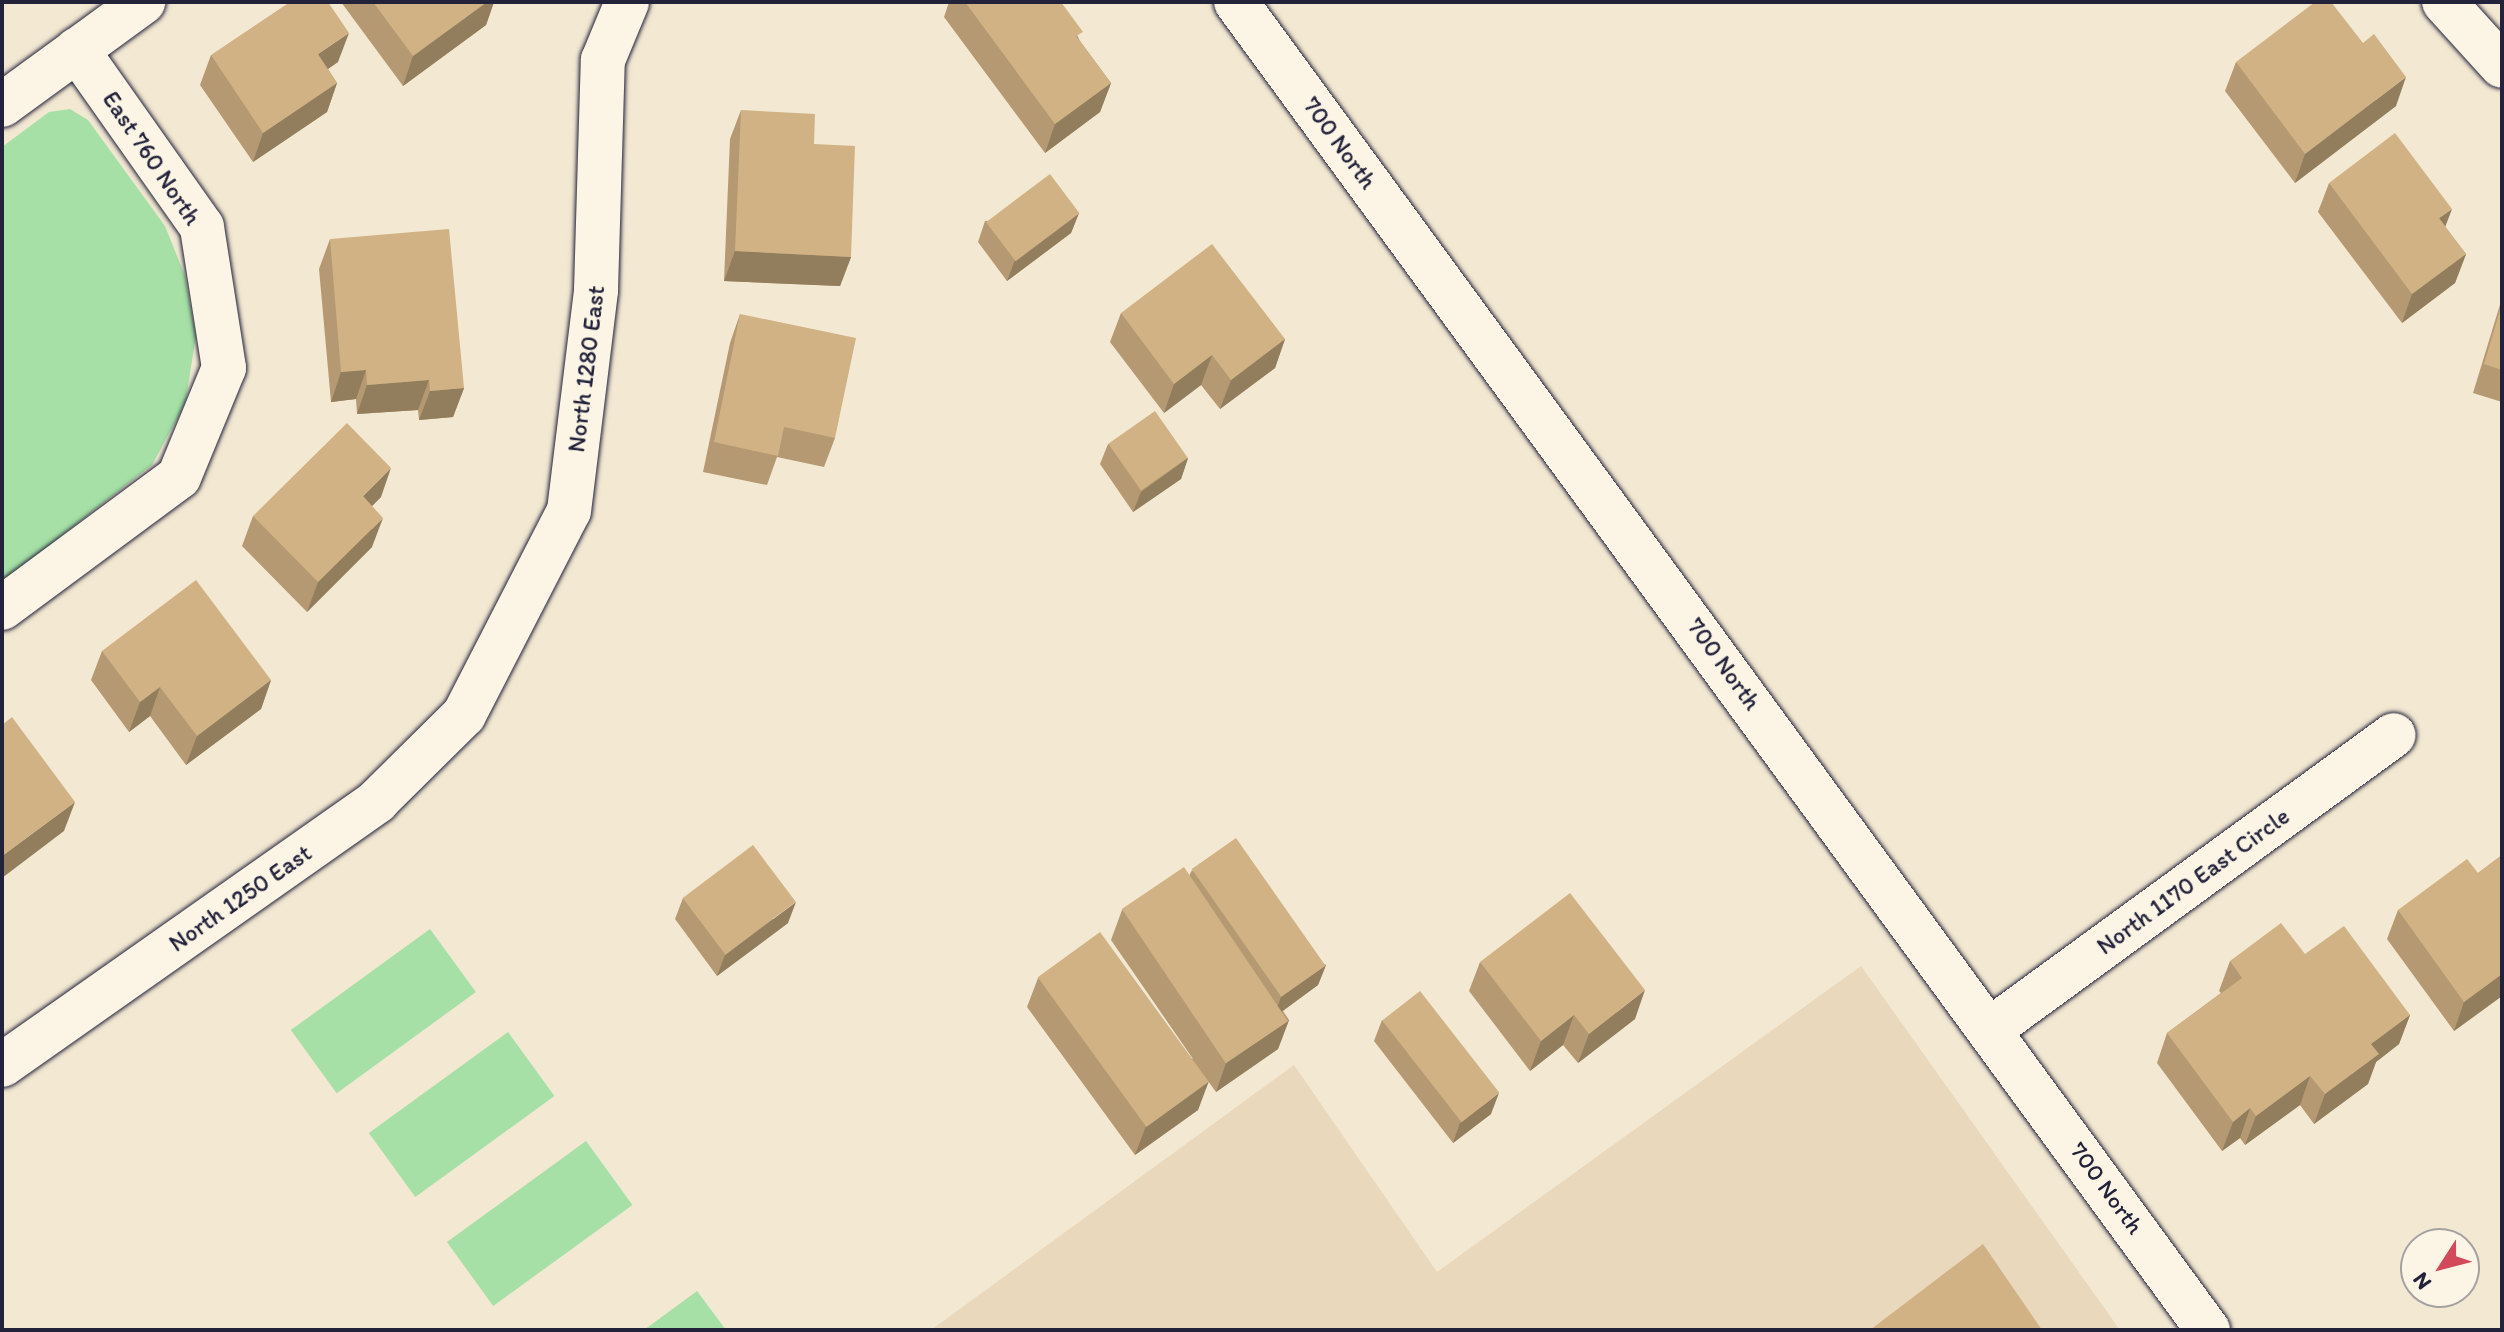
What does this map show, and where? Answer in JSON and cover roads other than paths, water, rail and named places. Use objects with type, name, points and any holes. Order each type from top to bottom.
[{"type":"street","points":[[2,105],[143,2]]},
{"type":"street","name":"North 1280 East","points":[[464,715],[569,511],[596,290],[603,60],[627,2]]},
{"type":"street","name":"700 North","points":[[1236,2],[1992,1028],[2208,1330]]},
{"type":"street","points":[[2444,2],[2502,66]]},
{"type":"street","name":"East 760 North","points":[[2,608],[179,477],[224,368],[202,227],[77,50]]},
{"type":"street","name":"North 1250 East","points":[[2,1065],[377,801],[464,715]]},
{"type":"street","name":"North 1170 East Circle","points":[[1992,1028],[2394,735]]}]
